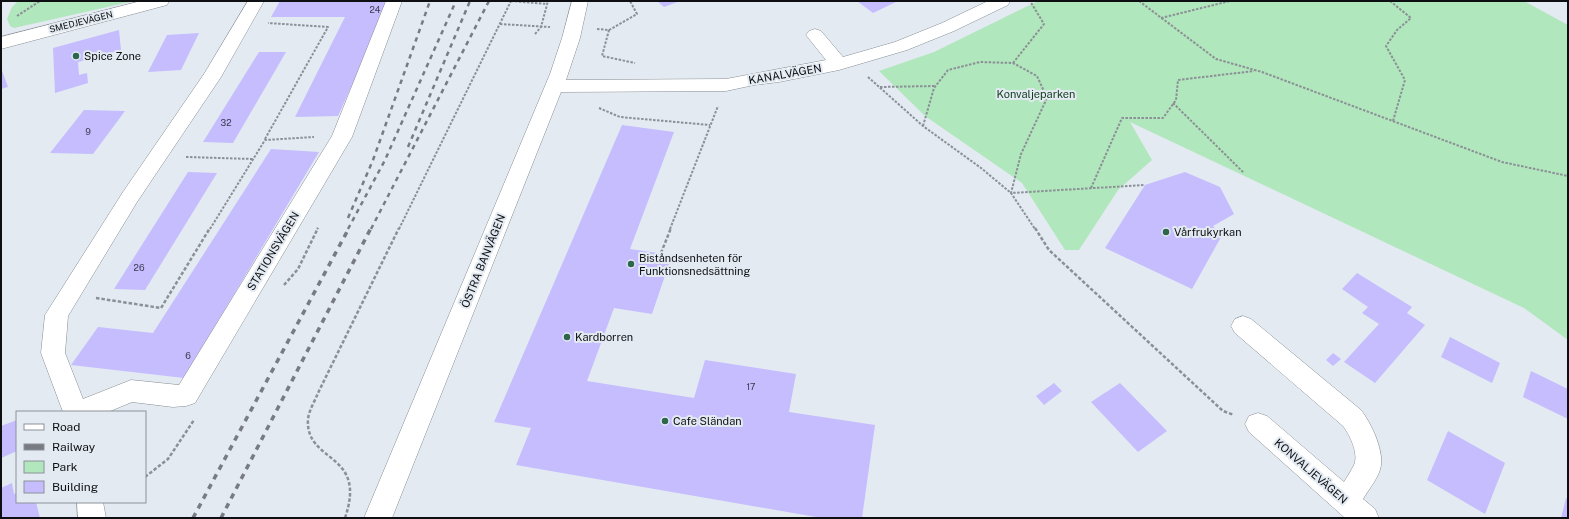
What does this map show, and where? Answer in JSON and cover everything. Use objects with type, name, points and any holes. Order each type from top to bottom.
[{"type":"street","name":"SMEDJEVÄGEN","points":[[4,38],[161,1]]},
{"type":"street","points":[[76,411],[53,353],[57,315],[130,197],[212,77],[256,1]]},
{"type":"street","name":"STATIONSVÄGEN","points":[[82,411],[131,391],[173,396],[186,395],[342,137],[394,1]]},
{"type":"street","name":"ÖSTRA BANVÄGEN","points":[[378,518],[527,150],[555,86],[574,28],[580,1]]},
{"type":"street","name":"KANALVÄGEN","points":[[555,86],[726,85],[754,79],[779,76],[847,62],[900,46],[948,27],[973,6],[1002,1]]},
{"type":"street","points":[[815,35],[847,62]]},
{"type":"street","points":[[1243,326],[1352,418],[1360,428],[1367,452],[1368,466],[1356,510]]},
{"type":"street","name":"KONVALJEVÄGEN","points":[[1258,424],[1356,510]]},
{"type":"street","points":[[90,503],[92,518]]},
{"type":"path","points":[[14,17],[40,1]]},
{"type":"path","points":[[345,518],[350,507],[350,488],[346,472],[335,460],[321,451],[312,442],[308,418],[318,393],[511,1],[547,2],[541,27],[535,34]]},
{"type":"path","points":[[500,24],[609,30],[637,14],[630,1]]},
{"type":"path","points":[[1013,63],[1044,24],[1030,1]]},
{"type":"path","points":[[1139,1],[1216,59],[1257,70],[1502,162],[1568,176]]},
{"type":"path","points":[[1161,18],[1230,1]]},
{"type":"path","points":[[1390,1],[1412,18],[1397,30],[1386,46],[1405,80],[1393,121]]},
{"type":"path","points":[[70,294],[162,308],[265,140],[328,27],[264,23]]},
{"type":"path","points":[[609,30],[602,56],[641,64]]},
{"type":"path","points":[[847,62],[865,74],[923,126],[981,168],[1011,193],[1048,250],[1223,411],[1258,424]]},
{"type":"path","points":[[923,126],[936,86],[948,70],[980,62],[1013,63],[1037,76],[1047,98],[1020,154],[1011,193]]},
{"type":"path","points":[[1092,188],[1115,131],[1122,118],[1163,118],[1176,100],[1178,80],[1257,70]]},
{"type":"path","points":[[662,253],[726,85]]},
{"type":"path","points":[[880,87],[936,86]]},
{"type":"path","points":[[1173,103],[1244,173]]},
{"type":"path","points":[[265,140],[307,137]]},
{"type":"path","points":[[158,156],[253,159]]},
{"type":"path","points":[[1011,193],[1145,185]]},
{"type":"green space","points":[[18,1],[134,1],[14,28],[10,26],[7,19],[12,7]]},
{"type":"green space","name":"Konvaljeparken","points":[[1038,1],[1524,1],[1568,25],[1568,340],[1524,308],[1130,122],[1152,160],[1118,190],[1079,250],[1065,250],[1022,183],[925,116],[879,71],[934,52]]},
{"type":"building","points":[[280,1],[390,1],[338,116],[295,117],[345,17],[271,17]]},
{"type":"building","points":[[657,1],[680,1],[664,7]]},
{"type":"building","points":[[857,1],[898,1],[873,13]]},
{"type":"building","name":"Spice Zone","points":[[119,30],[121,50],[78,62],[79,75],[87,73],[88,83],[55,93],[53,48]]},
{"type":"building","points":[[199,33],[181,70],[148,72],[167,35]]},
{"type":"building","points":[[259,52],[286,52],[233,143],[203,142]]},
{"type":"building","points":[[1,68],[8,87],[1,89]]},
{"type":"building","points":[[84,110],[125,111],[93,154],[50,153]]},
{"type":"building","name":"Kardborren","points":[[622,125],[674,132],[630,249],[672,255],[652,314],[614,308],[587,381],[694,398],[705,360],[796,374],[789,412],[875,425],[862,518],[822,518],[516,465],[531,428],[494,422]]},
{"type":"building","points":[[271,149],[319,152],[184,378],[71,365],[98,327],[153,333]]},
{"type":"building","points":[[188,172],[217,173],[145,290],[114,289]]},
{"type":"building","name":"Vårfrukyrkan","points":[[1185,172],[1220,187],[1234,214],[1213,226],[1221,237],[1192,289],[1105,248],[1145,185]]},
{"type":"building","points":[[1357,273],[1412,307],[1407,313],[1425,325],[1375,383],[1344,362],[1379,324],[1362,313],[1368,307],[1342,289]]},
{"type":"building","points":[[1450,337],[1500,363],[1492,383],[1441,357]]},
{"type":"building","points":[[1333,353],[1341,359],[1333,366],[1326,360]]},
{"type":"building","points":[[1531,371],[1568,389],[1568,419],[1523,397]]},
{"type":"building","points":[[1054,383],[1062,391],[1044,405],[1036,396]]},
{"type":"building","points":[[1120,383],[1167,431],[1138,452],[1091,402]]},
{"type":"building","points":[[16,420],[16,451],[1,458],[1,426]]},
{"type":"building","points":[[1448,431],[1505,463],[1485,514],[1427,480]]},
{"type":"building","points":[[12,483],[14,494],[16,493],[16,503],[36,503],[40,518],[1,518],[1,488]]},
{"type":"building","points":[[1566,498],[1568,499],[1568,518],[1561,518]]},
{"type":"railway","points":[[348,218],[373,160],[430,1]]},
{"type":"railway","points":[[348,229],[385,160],[456,1]]},
{"type":"railway","points":[[408,147],[470,1]]},
{"type":"railway","points":[[371,229],[489,1]]},
{"type":"railway","points":[[193,518],[349,228]]},
{"type":"railway","points":[[221,518],[371,228]]},
{"type":"place","name":"Spice Zone","points":[[76,56]]},
{"type":"place","name":"Vårfrukyrkan","points":[[1166,232]]},
{"type":"place","name":"Biståndsenheten för Funktionsnedsättning","points":[[631,264]]},
{"type":"place","name":"Kardborren","points":[[567,337]]},
{"type":"place","name":"Cafe Sländan","points":[[665,421]]}]
